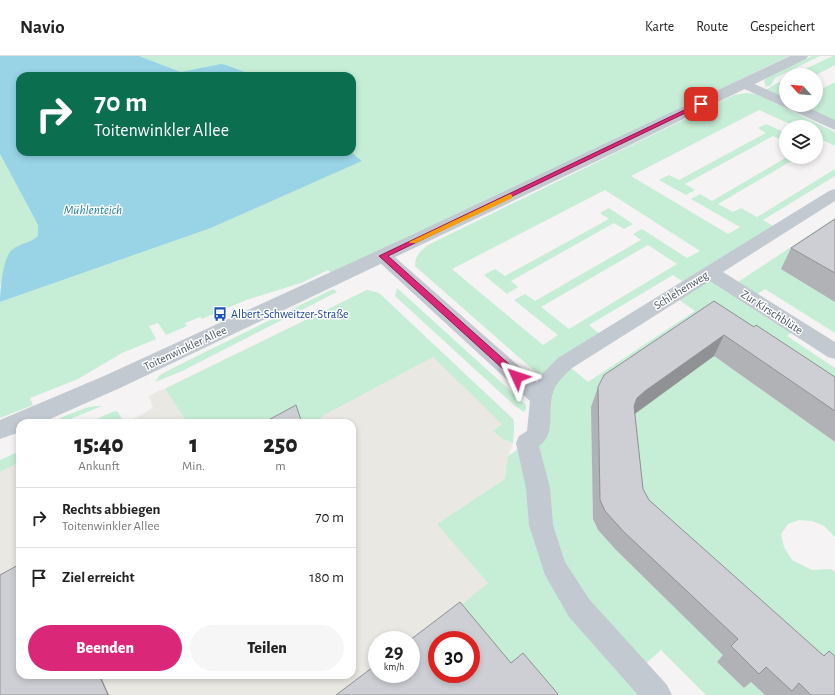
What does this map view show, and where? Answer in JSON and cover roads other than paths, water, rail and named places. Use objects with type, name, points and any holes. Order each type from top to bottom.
[{"type":"street","name":"Toitenwinkler Allee","points":[[28,419],[128,375],[383,256],[801,56]]},
{"type":"street","points":[[745,84],[779,100]]},
{"type":"street","points":[[806,112],[835,126]]},
{"type":"street","name":"Schlehenweg","points":[[540,398],[547,382],[565,363],[835,194]]},
{"type":"street","points":[[383,256],[540,398],[538,435],[527,443],[538,488],[541,525],[554,567],[579,608],[657,695]]},
{"type":"street","name":"Zur Kirschblüte","points":[[709,272],[835,352]]},
{"type":"street","name":"Toitenwinkler Allee","points":[[0,430],[16,424]]},
{"type":"water","name":"Mühlenteich","points":[[0,56],[139,56],[181,72],[16,72],[16,156],[356,156],[362,161],[211,228],[0,302],[4,266],[7,258],[13,249],[38,236],[38,225],[0,154]]},
{"type":"water","name":"Mühlenteich","points":[[221,64],[245,72],[181,72]]},
{"type":"place","name":"Albert-Schweitzer-Straße","points":[[220,314]]}]
